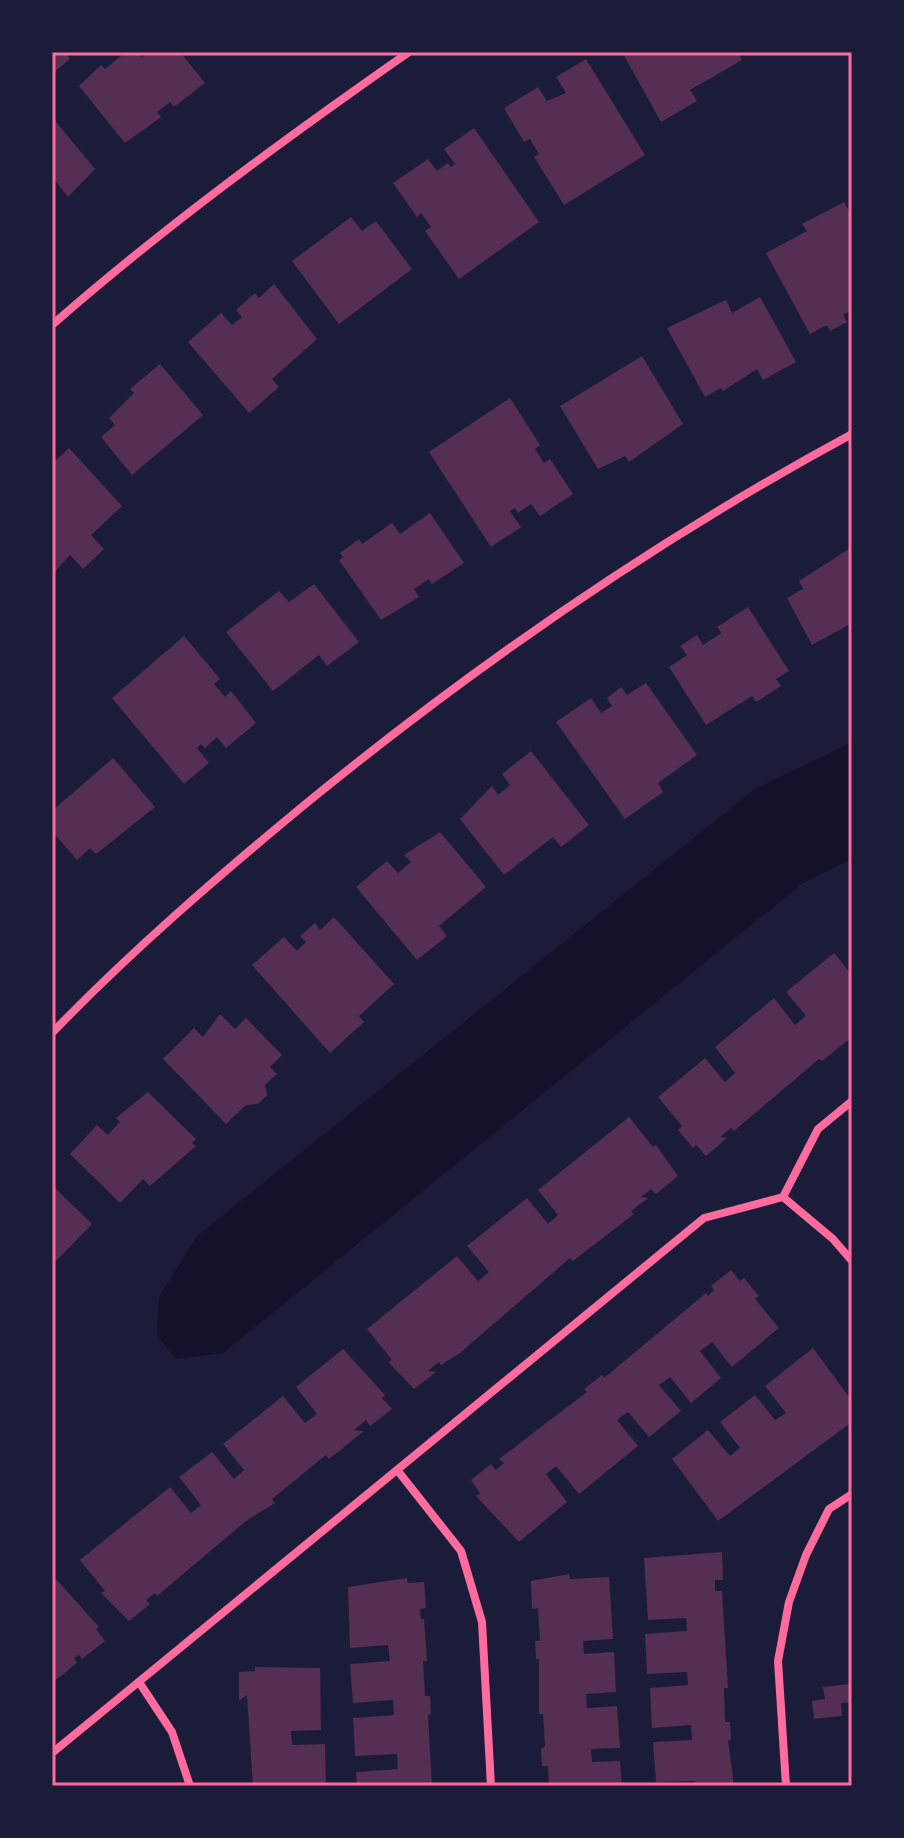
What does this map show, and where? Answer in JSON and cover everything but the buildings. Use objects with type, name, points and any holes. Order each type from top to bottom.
[{"type":"street","points":[[52,325],[109,275],[296,131],[409,52]]},
{"type":"street","points":[[52,1033],[220,874],[365,756],[504,649],[642,557],[852,434]]},
{"type":"street","points":[[52,1753],[704,1218],[783,1197],[818,1129],[852,1101]]},
{"type":"street","points":[[783,1197],[833,1239],[852,1261]]},
{"type":"street","points":[[398,1471],[461,1551],[482,1622],[491,1786]]},
{"type":"street","points":[[786,1786],[778,1661],[789,1602],[806,1555],[829,1509],[852,1494]]},
{"type":"street","points":[[139,1682],[172,1732],[190,1786]]},
{"type":"shaded area","points":[[852,742],[852,859],[803,883],[223,1353],[176,1359],[157,1335],[159,1297],[197,1236],[755,789]]}]
